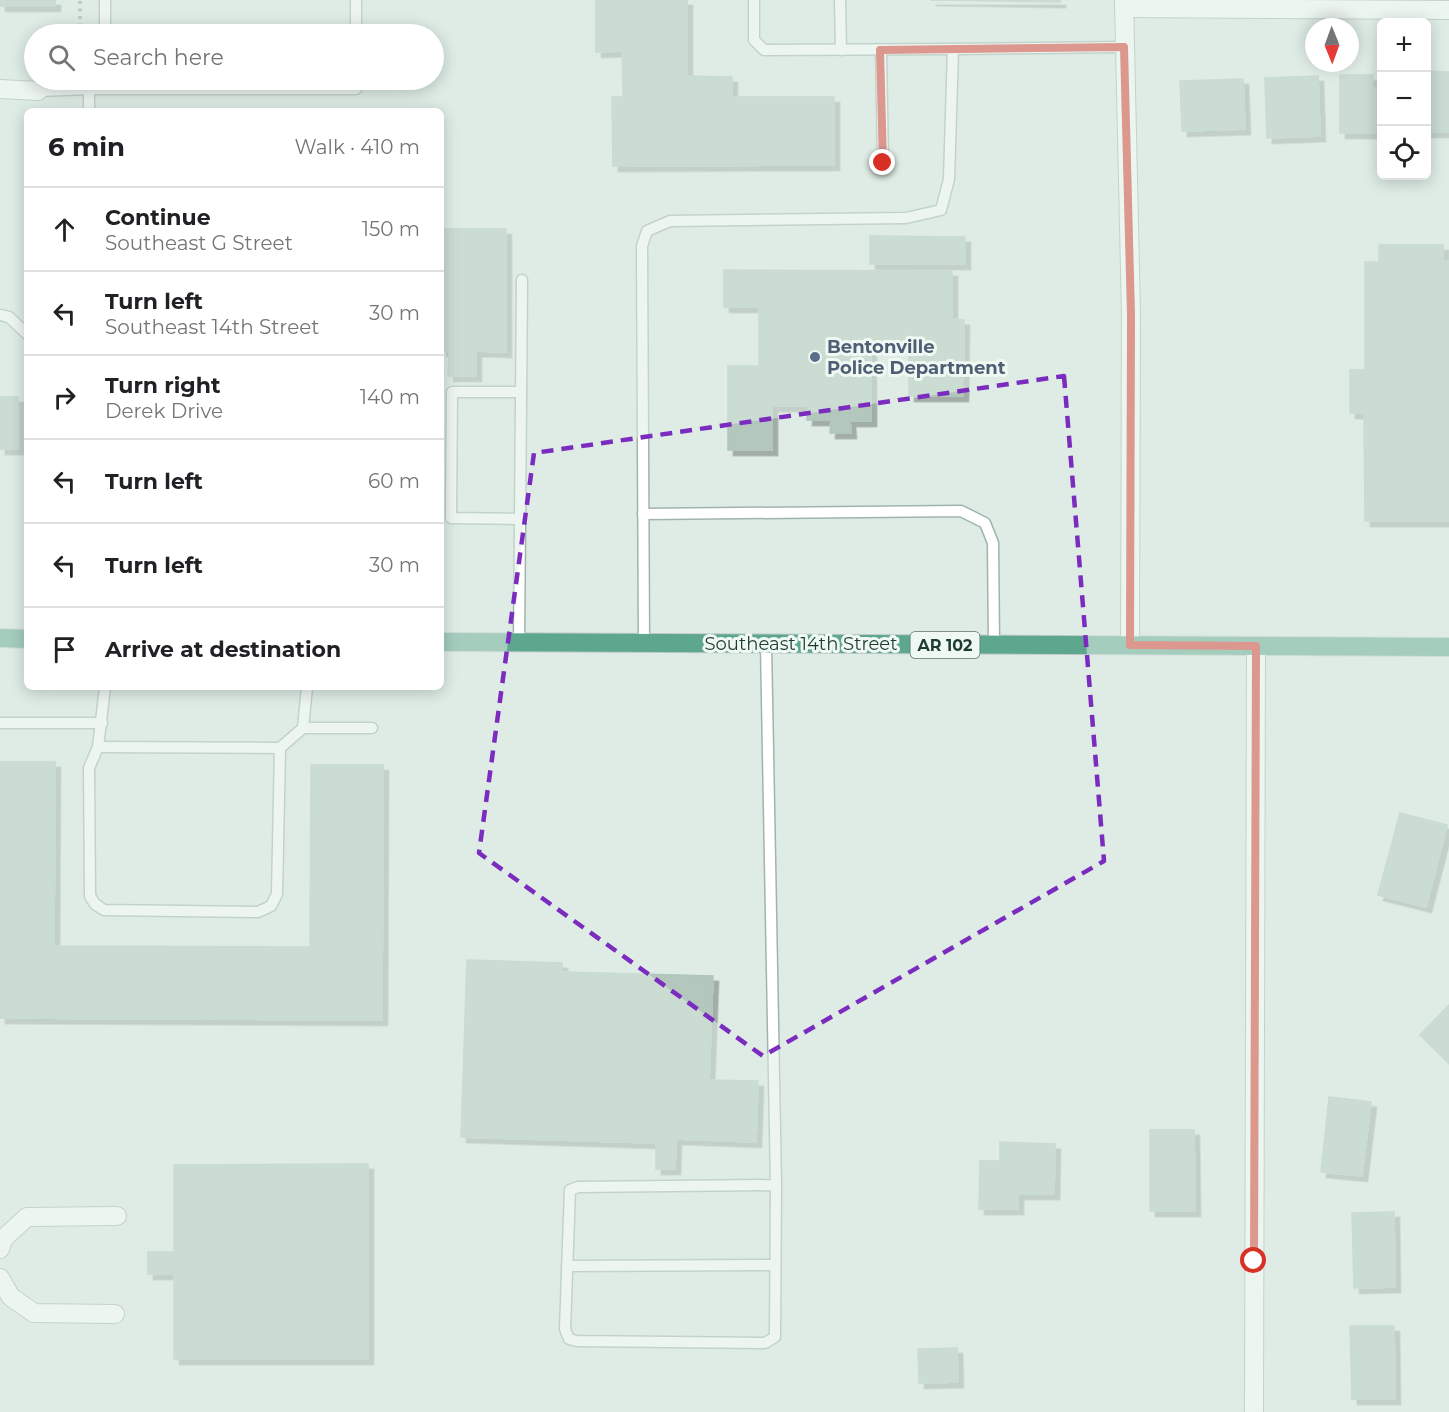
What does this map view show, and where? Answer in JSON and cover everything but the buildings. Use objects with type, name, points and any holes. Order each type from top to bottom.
[{"type":"main road","points":[[0,638],[24,639]]},
{"type":"main road","name":"Southeast 14th Street","points":[[444,642],[1449,647]]},
{"type":"street","points":[[1130,645],[1131,315],[1124,4],[1449,10]]},
{"type":"street","points":[[0,89],[38,91]]},
{"type":"street","points":[[1254,1412],[1256,646]]},
{"type":"street","points":[[0,1249],[4,1238],[27,1216],[117,1216]]},
{"type":"street","points":[[0,1278],[11,1297],[34,1312],[115,1314]]},
{"type":"lane","points":[[105,0],[105,24]]},
{"type":"lane","points":[[356,0],[356,24]]},
{"type":"lane","points":[[754,0],[754,40],[764,50],[1124,47]]},
{"type":"lane","points":[[840,0],[841,50]]},
{"type":"lane","points":[[644,644],[642,246],[646,231],[670,221],[906,218],[941,210],[949,179],[953,49]]},
{"type":"lane","points":[[880,50],[883,163]]},
{"type":"lane","points":[[38,91],[64,90]]},
{"type":"lane","points":[[89,90],[89,108]]},
{"type":"lane","points":[[519,643],[522,280]]},
{"type":"lane","points":[[0,315],[9,317],[24,331]]},
{"type":"lane","points":[[520,519],[451,518],[453,392],[521,392]]},
{"type":"lane","points":[[643,514],[961,511],[985,523],[993,543],[994,645]]},
{"type":"lane","points":[[766,644],[776,1185],[774,1336],[765,1343],[577,1341],[569,1339],[565,1329],[570,1191],[578,1187],[776,1185]]},
{"type":"lane","points":[[105,690],[98,747],[89,768],[90,896],[95,904],[104,910],[258,912],[271,906],[277,894],[280,748]]},
{"type":"lane","points":[[303,728],[307,690]]},
{"type":"lane","points":[[0,723],[102,723]]},
{"type":"lane","points":[[98,747],[280,748],[303,728],[372,728]]},
{"type":"lane","points":[[567,1266],[775,1265]]},
{"type":"path","points":[[80,0],[80,24]]},
{"type":"highlighted area","points":[[1064,376],[1104,861],[763,1056],[479,853],[534,453]]},
{"type":"place","name":"Bentonville Police Department","points":[[815,357]]},
{"type":"route","points":[[883,163],[880,50],[1124,47],[1131,315],[1130,645],[1256,646],[1254,1261]]}]
